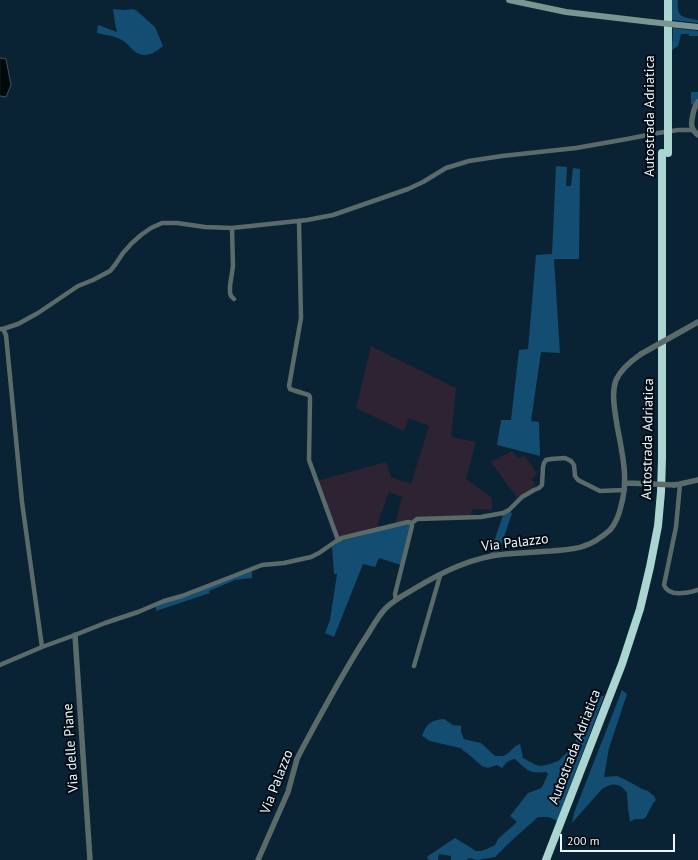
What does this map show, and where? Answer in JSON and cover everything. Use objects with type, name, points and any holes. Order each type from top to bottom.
[{"type":"highway","name":"Autostrada Adriatica","points":[[546,860],[631,638],[646,587],[654,548],[660,500],[663,451],[665,50],[663,0]]},
{"type":"highway","name":"Autostrada Adriatica","points":[[665,50],[668,0]]},
{"type":"highway","name":"Autostrada Adriatica","points":[[551,860],[636,640],[651,588],[659,548],[668,460],[665,153]]},
{"type":"main road","points":[[509,0],[566,12],[698,27]]},
{"type":"street","points":[[698,102],[691,122],[693,130],[698,135]]},
{"type":"street","points":[[42,647],[22,502],[6,335],[1,329],[18,324],[78,286],[110,271],[132,243],[151,228],[162,223],[232,228],[299,221],[333,215],[408,189],[446,168],[469,161],[576,148],[658,132],[693,130]]},
{"type":"street","points":[[299,221],[301,318],[289,386],[290,389],[307,394],[310,399],[309,460],[338,540]]},
{"type":"street","points":[[232,228],[233,266],[230,293],[234,299]]},
{"type":"street","name":"Via Palazzo","points":[[258,860],[288,792],[297,759],[301,751],[349,662],[386,608],[396,600],[440,574],[461,565],[504,554],[565,550],[583,546],[600,538],[610,529],[618,518],[626,483],[614,408],[616,381],[628,364],[641,354],[698,322]]},
{"type":"street","points":[[0,665],[42,647],[262,565],[284,563],[311,557],[338,540],[408,522],[412,523],[417,519],[481,517],[504,513],[522,497],[542,485],[544,463],[550,458],[566,458],[571,461],[574,465],[575,476],[578,480],[600,491],[624,490]]},
{"type":"street","points":[[626,483],[677,484],[698,480]]},
{"type":"street","points":[[677,484],[676,527],[664,585],[665,588],[671,592],[680,594],[698,590]]},
{"type":"street","points":[[396,600],[395,594],[412,523]]},
{"type":"street","points":[[414,666],[440,574]]},
{"type":"street","name":"Via delle Piane","points":[[76,635],[90,860]]},
{"type":"shaded area","points":[[672,0],[678,0],[678,10],[682,16],[698,20],[698,23],[672,20]]},
{"type":"shaded area","points":[[113,9],[133,9],[137,11],[155,27],[163,46],[153,53],[141,55],[119,39],[97,33],[98,25],[117,32]]},
{"type":"shaded area","points":[[673,28],[698,31],[698,36],[681,34],[678,46],[672,50]]},
{"type":"shaded area","points":[[0,58],[6,59],[11,85],[6,97],[0,96]]},
{"type":"shaded area","points":[[691,92],[698,92],[698,99],[693,105],[691,104]]},
{"type":"shaded area","points":[[556,166],[567,167],[566,186],[571,186],[573,168],[580,169],[579,259],[554,259],[560,353],[541,352],[531,421],[539,422],[540,456],[497,445],[501,420],[511,420],[519,350],[528,349],[536,255],[552,254]]},
{"type":"shaded area","points":[[371,346],[456,388],[451,437],[476,442],[466,479],[492,498],[492,510],[472,509],[471,516],[413,521],[395,525],[402,497],[389,492],[377,525],[380,527],[339,538],[317,481],[386,462],[391,477],[411,484],[429,426],[409,418],[404,431],[356,408]]},
{"type":"shaded area","points":[[512,451],[518,458],[525,456],[537,474],[531,479],[536,485],[517,498],[491,462]]},
{"type":"shaded area","points":[[509,512],[512,513],[499,552],[490,554],[503,515]]},
{"type":"shaded area","points":[[409,523],[411,525],[401,565],[379,558],[375,567],[363,564],[334,637],[325,633],[330,620],[337,574],[334,574],[332,547],[341,541]]},
{"type":"shaded area","points":[[252,569],[252,578],[235,580],[209,591],[210,593],[156,611],[156,605]]},
{"type":"shaded area","points":[[622,690],[627,694],[609,748],[604,777],[617,776],[648,791],[656,800],[646,817],[643,819],[635,819],[630,822],[627,793],[619,785],[610,785],[602,789],[572,823],[574,813]]},
{"type":"shaded area","points":[[601,696],[604,696],[557,821],[549,817],[538,817],[495,857],[477,860],[469,858],[467,860],[451,860],[451,856],[439,854],[438,860],[429,860],[427,858],[455,838],[476,851],[481,851],[495,845],[498,839],[517,822],[510,816],[528,793],[542,787],[548,774],[546,772],[532,772],[515,759],[507,762],[502,768],[497,765],[488,768],[482,766],[460,748],[430,741],[422,736],[425,728],[430,723],[436,720],[444,719],[453,725],[461,726],[461,732],[464,739],[481,743],[495,756],[503,756],[510,752],[515,746],[520,744],[523,758],[541,766],[558,761],[573,747],[597,700]]}]
